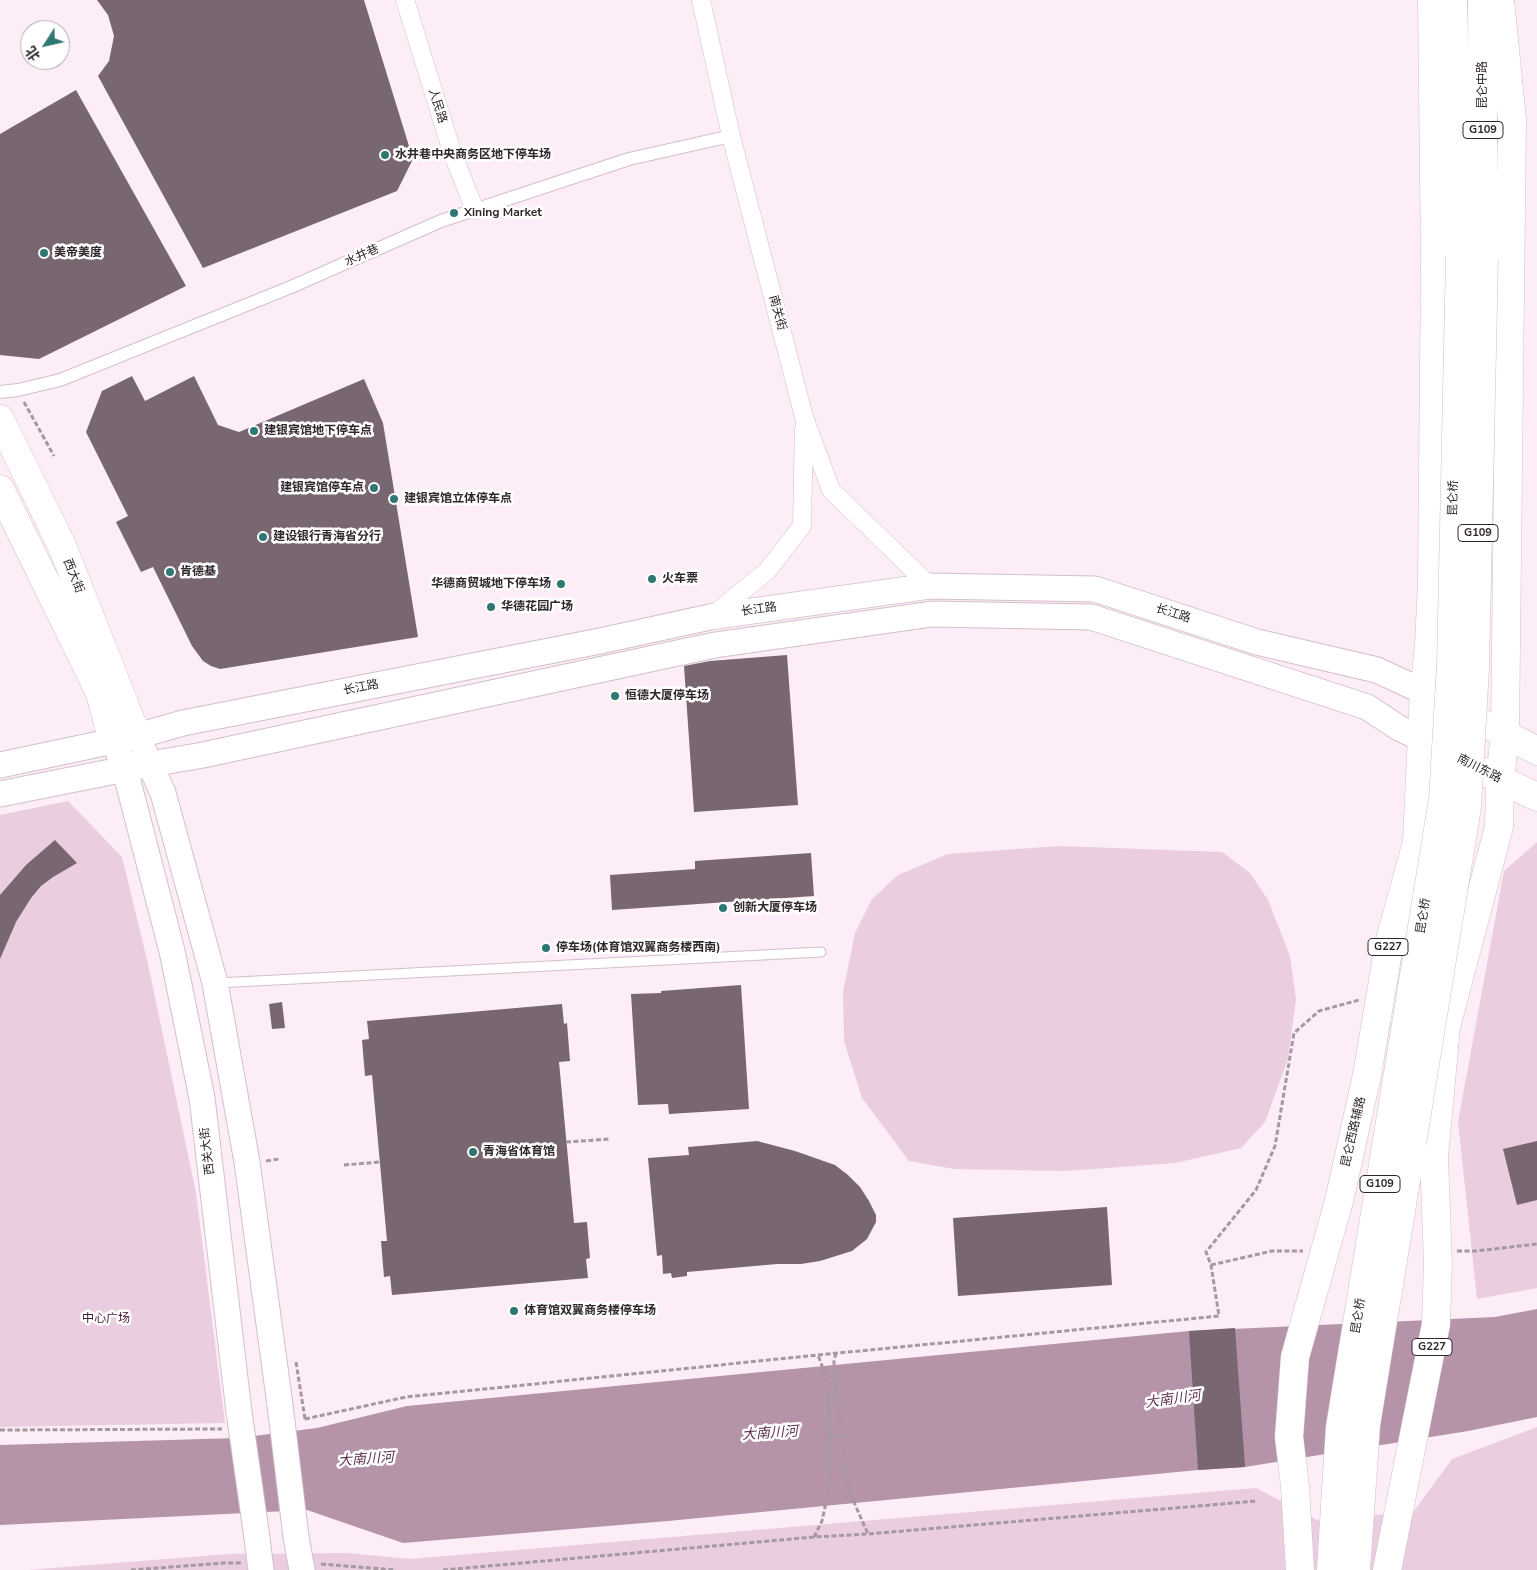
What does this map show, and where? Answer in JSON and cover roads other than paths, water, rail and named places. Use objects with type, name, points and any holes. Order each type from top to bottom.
[{"type":"main road","name":"昆仑西路辅路","points":[[1300,1570],[1295,1486],[1289,1437],[1295,1357],[1338,1201],[1367,1075],[1390,940],[1417,842],[1424,692],[1432,582],[1435,270],[1432,0]]},
{"type":"main road","name":"G109","points":[[1453,0],[1472,258]]},
{"type":"main road","name":"昆仑中路","points":[[1472,258],[1482,0]]},
{"type":"main road","points":[[1500,0],[1512,120],[1505,733],[1537,751]]},
{"type":"main road","name":"昆仑桥","points":[[1331,1570],[1340,1427],[1443,799],[1472,258]]},
{"type":"main road","name":"昆仑桥","points":[[1356,1570],[1366,1425],[1467,807],[1475,668],[1472,258]]},
{"type":"main road","name":"西大街","points":[[0,419],[62,546],[125,739]]},
{"type":"main road","name":"西大街","points":[[0,489],[100,693],[125,739]]},
{"type":"main road","name":"长江路","points":[[0,765],[125,739],[183,723],[600,641],[710,617],[930,586],[1095,589],[1257,642],[1377,670],[1505,733]]},
{"type":"main road","points":[[0,794],[150,764],[203,756],[715,645],[932,614],[1091,617],[1367,707],[1399,728],[1422,739]]},
{"type":"main road","name":"G227","points":[[1387,1570],[1436,1324],[1438,1263],[1434,1157],[1446,1027],[1499,827],[1500,780],[1505,733]]},
{"type":"main road","points":[[125,739],[150,764],[163,792],[215,983],[247,1162],[301,1566]]},
{"type":"main road","name":"西关大街","points":[[125,739],[125,770],[172,951],[202,1098],[239,1412],[260,1567]]},
{"type":"main road","name":"南川东路","points":[[1422,739],[1537,797]]},
{"type":"street","name":"人民路","points":[[405,0],[452,155],[474,210]]},
{"type":"street","name":"南关街","points":[[701,0],[731,136],[804,417],[831,490],[930,586]]},
{"type":"street","name":"水井巷","points":[[0,392],[18,390],[60,380],[291,287],[441,221],[629,159],[731,136]]},
{"type":"street","points":[[710,617],[767,572],[802,526],[804,417]]},
{"type":"lane","points":[[215,983],[821,952]]},
{"type":"water","name":"大南川河","points":[[1537,1309],[1537,1417],[1468,1431],[1245,1467],[668,1521],[403,1543],[307,1510],[0,1525],[0,1445],[238,1438],[317,1428],[407,1406],[1189,1331],[1495,1317]]},
{"type":"place","name":"水井巷中央商务区地下停车场","points":[[385,155]]},
{"type":"place","name":"Xining Market","points":[[454,213]]},
{"type":"place","name":"美帝美度","points":[[44,253]]},
{"type":"place","name":"建银宾馆地下停车点","points":[[254,431]]},
{"type":"place","name":"建银宾馆停车点","points":[[374,488]]},
{"type":"place","name":"建银宾馆立体停车点","points":[[394,499]]},
{"type":"place","name":"建设银行青海省分行","points":[[263,537]]},
{"type":"place","name":"肯德基","points":[[170,572]]},
{"type":"place","name":"火车票","points":[[652,579]]},
{"type":"place","name":"华德商贸城地下停车场","points":[[561,584]]},
{"type":"place","name":"华德花园广场","points":[[491,607]]},
{"type":"place","name":"恒德大厦停车场","points":[[615,696]]},
{"type":"place","name":"创新大厦停车场","points":[[723,908]]},
{"type":"place","name":"停车场(体育馆双翼商务楼西南)","points":[[546,948]]},
{"type":"place","name":"青海省体育馆","points":[[473,1152]]},
{"type":"place","name":"体育馆双翼商务楼停车场","points":[[514,1311]]},
{"type":"park label","name":"中心广场","points":[[106,1319]]}]
